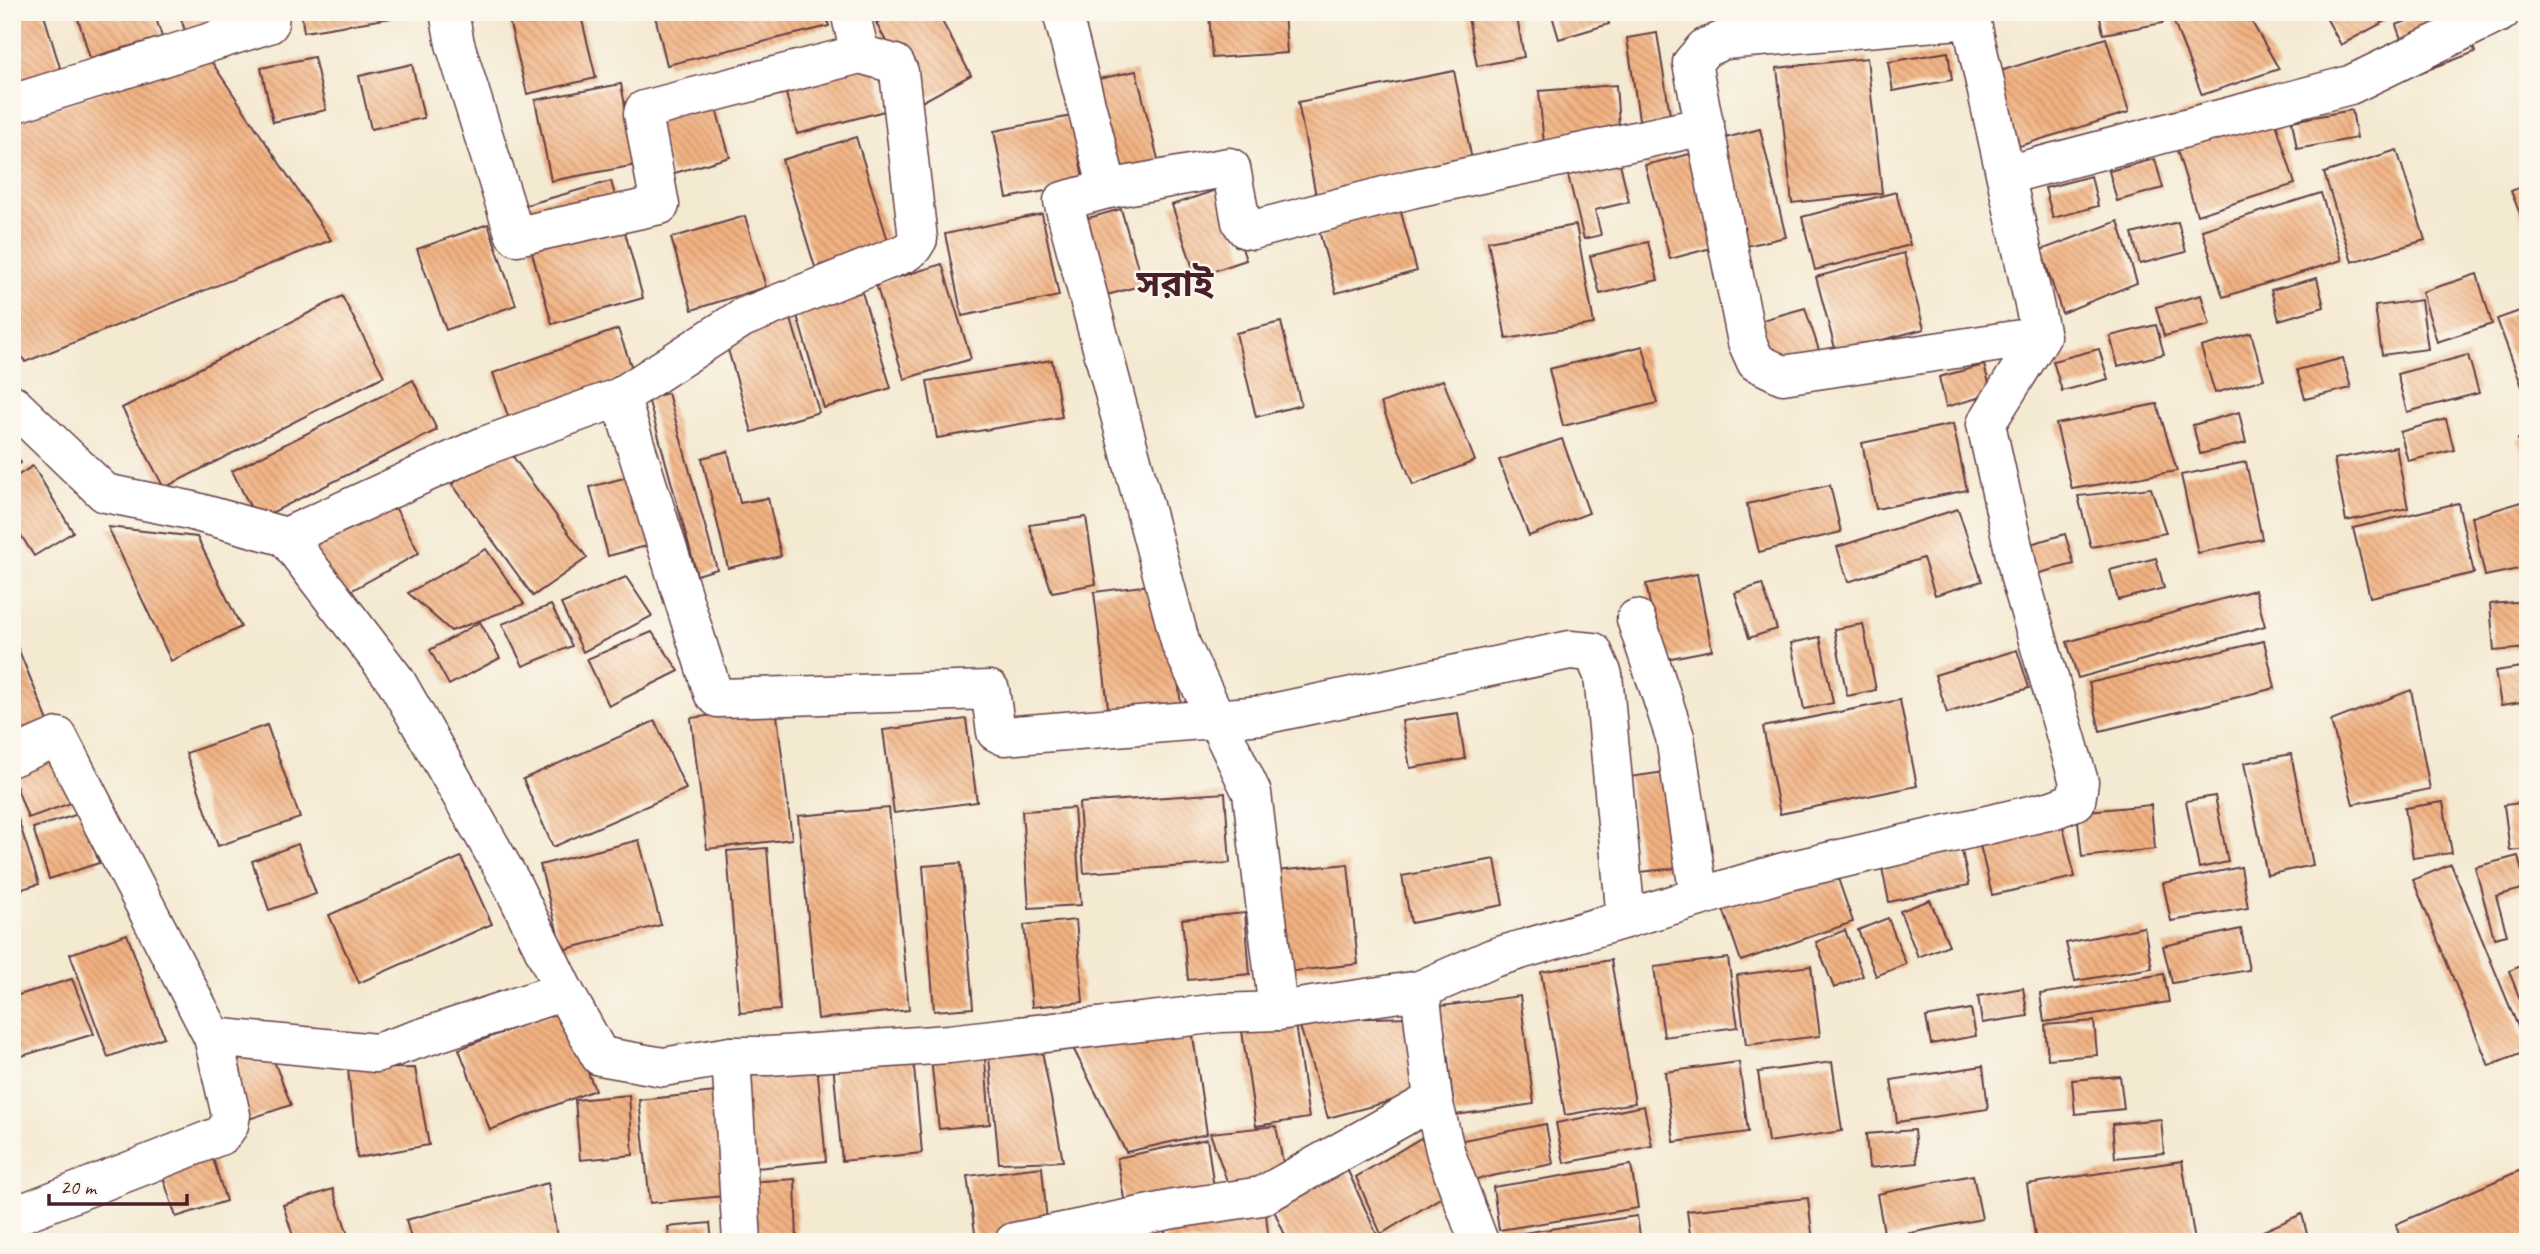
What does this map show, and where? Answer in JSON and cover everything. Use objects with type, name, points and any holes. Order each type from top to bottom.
[{"type":"street","points":[[12,104],[269,24],[270,12]]},
{"type":"street","points":[[286,537],[484,446],[620,397],[742,318],[905,253],[918,239],[899,72],[895,64],[860,54],[647,107],[643,114],[660,205],[517,236],[456,44],[449,12]]},
{"type":"street","points":[[850,12],[860,54]]},
{"type":"street","points":[[1062,12],[1108,189]]},
{"type":"street","points":[[2006,175],[2350,85],[2501,12]]},
{"type":"street","points":[[12,404],[105,492],[189,510],[286,537],[396,681],[512,884],[564,991],[600,1056],[663,1068],[731,1056],[949,1044],[1220,1013],[1278,1011],[1420,990],[1493,958],[1784,872],[2052,810],[2076,801],[2078,782],[2020,578],[1986,424],[2041,336],[1971,16],[1724,40],[1705,48],[1692,63],[1747,342],[1756,362],[1783,375],[2041,336]]},
{"type":"street","points":[[1278,1011],[1252,793],[1181,645],[1063,201],[1108,189],[1229,167],[1241,222],[1246,229],[1254,230],[1411,189],[1705,126]]},
{"type":"street","points":[[620,397],[713,693],[718,698],[990,690],[996,732],[1004,736],[1263,715],[1570,650],[1593,652],[1602,675],[1626,919]]},
{"type":"street","points":[[1636,619],[1675,737],[1699,897]]},
{"type":"street","points":[[12,757],[58,737],[213,1038],[231,1115],[229,1125],[222,1135],[12,1217]]},
{"type":"street","points":[[1420,990],[1433,1100],[1446,1154],[1479,1242]]},
{"type":"street","points":[[213,1038],[376,1053],[564,991]]},
{"type":"street","points":[[731,1056],[742,1242]]},
{"type":"street","points":[[1014,1242],[1174,1209],[1262,1196],[1433,1100]]},
{"type":"building","points":[[12,12],[43,12],[62,74],[12,88]]},
{"type":"building","points":[[76,12],[154,12],[162,37],[90,58]]},
{"type":"building","points":[[179,12],[246,12],[185,31]]},
{"type":"building","points":[[301,12],[390,12],[391,18],[304,32]]},
{"type":"building","points":[[507,12],[580,12],[596,78],[527,94]]},
{"type":"building","points":[[654,12],[825,12],[829,26],[667,65]]},
{"type":"building","points":[[896,12],[937,12],[971,75],[920,103],[876,23]]},
{"type":"building","points":[[1209,12],[1284,12],[1287,53],[1212,58]]},
{"type":"building","points":[[1467,12],[1516,12],[1524,57],[1477,66]]},
{"type":"building","points":[[1551,12],[1606,12],[1609,24],[1559,39]]},
{"type":"building","points":[[1775,12],[1800,12],[1800,14],[1776,18]]},
{"type":"building","points":[[2099,12],[2161,12],[2163,23],[2103,34]]},
{"type":"building","points":[[2170,12],[2246,12],[2279,69],[2202,95]]},
{"type":"building","points":[[2323,12],[2396,12],[2397,15],[2341,45]]},
{"type":"building","points":[[2430,12],[2461,12],[2475,52],[2414,75],[2396,25]]},
{"type":"building","points":[[1657,33],[1671,121],[1640,126],[1627,38]]},
{"type":"building","points":[[2106,38],[2129,112],[1987,156],[1965,82]]},
{"type":"building","points":[[1948,52],[1952,80],[1893,91],[1888,62]]},
{"type":"building","points":[[207,55],[331,240],[25,362],[12,338],[12,123]]},
{"type":"building","points":[[873,55],[888,110],[797,134],[782,79]]},
{"type":"building","points":[[314,57],[326,110],[273,122],[261,68]]},
{"type":"building","points":[[1867,58],[1882,193],[1792,203],[1777,68]]},
{"type":"building","points":[[412,64],[424,118],[371,129],[359,76]]},
{"type":"building","points":[[1136,71],[1159,163],[1111,174],[1089,81]]},
{"type":"building","points":[[1454,71],[1474,170],[1317,201],[1298,102]]},
{"type":"building","points":[[621,84],[636,165],[551,181],[535,100]]},
{"type":"building","points":[[1616,85],[1620,139],[1544,145],[1539,91]]},
{"type":"building","points":[[2265,88],[2295,184],[2197,215],[2167,118]]},
{"type":"building","points":[[714,102],[730,157],[671,174],[655,120]]},
{"type":"building","points":[[2352,110],[2357,138],[2297,149],[2292,121]]},
{"type":"building","points":[[1072,116],[1084,184],[1007,198],[994,131]]},
{"type":"building","points":[[1760,129],[1786,237],[1737,248],[1714,141]]},
{"type":"building","points":[[856,137],[889,244],[815,267],[782,160]]},
{"type":"building","points":[[2397,150],[2425,240],[2352,262],[2324,173]]},
{"type":"building","points":[[1690,154],[1715,247],[1670,259],[1645,165]]},
{"type":"building","points":[[2155,159],[2163,188],[2117,201],[2109,171]]},
{"type":"building","points":[[1620,163],[1629,202],[1595,210],[1601,235],[1584,239],[1568,175]]},
{"type":"building","points":[[2091,176],[2098,206],[2053,218],[2045,188]]},
{"type":"building","points":[[611,181],[643,298],[552,324],[519,207]]},
{"type":"building","points":[[2528,184],[2528,234],[2511,191]]},
{"type":"building","points":[[1222,188],[1246,260],[1196,277],[1172,205]]},
{"type":"building","points":[[1896,192],[1910,245],[1815,270],[1802,217]]},
{"type":"building","points":[[2321,193],[2342,260],[2223,297],[2202,230]]},
{"type":"building","points":[[1399,205],[1417,271],[1336,293],[1318,227]]},
{"type":"building","points":[[1121,209],[1143,285],[1096,298],[1074,222]]},
{"type":"building","points":[[1042,214],[1059,296],[962,316],[945,234]]},
{"type":"building","points":[[745,216],[766,287],[692,310],[671,238]]},
{"type":"building","points":[[2118,221],[2137,283],[2062,313],[2041,250]]},
{"type":"building","points":[[2178,222],[2186,252],[2140,264],[2132,234]]},
{"type":"building","points":[[488,224],[516,305],[446,330],[417,249]]},
{"type":"building","points":[[1576,225],[1594,324],[1506,339],[1488,241]]},
{"type":"building","points":[[1648,242],[1658,280],[1600,294],[1590,256]]},
{"type":"building","points":[[1904,253],[1924,329],[1836,352],[1816,277]]},
{"type":"building","points":[[942,264],[971,359],[904,379],[876,284]]},
{"type":"building","points":[[2477,274],[2492,324],[2437,342],[2422,292]]},
{"type":"building","points":[[2317,278],[2324,307],[2279,320],[2271,290]]},
{"type":"building","points":[[862,292],[891,388],[824,408],[796,312]]},
{"type":"building","points":[[2201,295],[2210,325],[2164,336],[2156,307]]},
{"type":"building","points":[[342,296],[384,376],[164,488],[122,408]]},
{"type":"building","points":[[2421,300],[2428,349],[2382,355],[2375,306]]},
{"type":"building","points":[[1805,308],[1820,353],[1761,358],[1752,323]]},
{"type":"building","points":[[2528,308],[2528,391],[2524,392],[2497,319]]},
{"type":"building","points":[[790,316],[819,412],[752,432],[724,336]]},
{"type":"building","points":[[1281,322],[1301,405],[1256,417],[1236,333]]},
{"type":"building","points":[[2156,325],[2164,354],[2118,366],[2110,336]]},
{"type":"building","points":[[618,329],[634,374],[509,419],[493,373]]},
{"type":"building","points":[[2251,333],[2264,379],[2215,393],[2201,347]]},
{"type":"building","points":[[1643,346],[1657,403],[1563,426],[1549,369]]},
{"type":"building","points":[[2099,349],[2108,379],[2062,391],[2053,361]]},
{"type":"building","points":[[2468,355],[2479,393],[2407,412],[2397,374]]},
{"type":"building","points":[[2343,358],[2351,388],[2305,399],[2297,370]]},
{"type":"building","points":[[1052,360],[1062,417],[937,438],[927,381]]},
{"type":"building","points":[[1984,365],[1992,394],[1946,407],[1939,377]]},
{"type":"building","points":[[413,380],[437,430],[257,520],[232,471]]},
{"type":"building","points":[[1443,380],[1475,461],[1413,485],[1381,403]]},
{"type":"building","points":[[668,393],[717,569],[697,575],[648,398]]},
{"type":"building","points":[[2157,404],[2177,471],[2072,489],[2056,424]]},
{"type":"building","points":[[2239,412],[2246,443],[2200,454],[2193,425]]},
{"type":"building","points":[[2446,419],[2454,450],[2408,461],[2400,432]]},
{"type":"building","points":[[1953,424],[1967,490],[1876,509],[1862,443]]},
{"type":"building","points":[[2528,437],[2528,476],[2527,476],[2518,439]]},
{"type":"building","points":[[1562,439],[1589,513],[1529,536],[1499,460]]},
{"type":"building","points":[[12,446],[21,463],[12,468]]},
{"type":"building","points":[[506,447],[587,558],[533,596],[452,484]]},
{"type":"building","points":[[2396,447],[2408,508],[2346,521],[2334,459]]},
{"type":"building","points":[[728,451],[740,503],[768,498],[781,556],[728,568],[702,458]]},
{"type":"building","points":[[2246,462],[2262,539],[2198,553],[2181,475]]},
{"type":"building","points":[[33,466],[73,532],[34,556],[12,521],[12,479]]},
{"type":"building","points":[[635,475],[654,544],[608,556],[590,487]]},
{"type":"building","points":[[1830,485],[1841,532],[1759,552],[1747,504]]},
{"type":"building","points":[[2151,488],[2166,533],[2091,547],[2078,496]]},
{"type":"building","points":[[2528,500],[2528,567],[2485,576],[2472,517]]},
{"type":"building","points":[[393,503],[419,553],[345,594],[304,540]]},
{"type":"building","points":[[2458,503],[2474,573],[2370,597],[2353,528]]},
{"type":"building","points":[[1958,509],[1982,581],[1935,595],[1923,558],[1848,582],[1837,547]]},
{"type":"building","points":[[1086,517],[1096,584],[1052,592],[1029,525]]},
{"type":"building","points":[[108,527],[197,537],[241,627],[171,661]]},
{"type":"building","points":[[2065,534],[2074,564],[2028,576],[2020,547]]},
{"type":"building","points":[[486,549],[524,604],[451,631],[408,593]]},
{"type":"building","points":[[2156,558],[2164,588],[2118,600],[2110,570]]},
{"type":"building","points":[[1697,574],[1712,650],[1661,660],[1646,584]]},
{"type":"building","points":[[626,577],[652,616],[583,652],[561,604]]},
{"type":"building","points":[[1166,583],[1181,705],[1109,715],[1094,592]]},
{"type":"building","points":[[1762,584],[1777,629],[1749,638],[1735,593]]},
{"type":"building","points":[[2255,590],[2265,626],[2078,678],[2067,642]]},
{"type":"building","points":[[2528,601],[2528,648],[2494,651],[2490,604]]},
{"type":"building","points":[[551,605],[572,646],[523,666],[502,624]]},
{"type":"building","points":[[480,622],[500,658],[449,685],[430,650]]},
{"type":"building","points":[[1863,624],[1876,690],[1847,696],[1834,629]]},
{"type":"building","points":[[652,632],[679,671],[609,706],[587,659]]},
{"type":"building","points":[[12,634],[48,721],[12,735]]},
{"type":"building","points":[[1820,637],[1833,703],[1804,709],[1791,643]]},
{"type":"building","points":[[2264,641],[2275,688],[2100,731],[2089,683]]},
{"type":"building","points":[[2017,650],[2029,688],[1947,713],[1935,675]]},
{"type":"building","points":[[2528,666],[2528,701],[2501,705],[2495,671]]},
{"type":"building","points":[[2411,690],[2430,789],[2353,804],[2331,721]]},
{"type":"building","points":[[1900,700],[1917,786],[1780,814],[1763,727]]},
{"type":"building","points":[[776,707],[792,839],[707,849],[691,718]]},
{"type":"building","points":[[1458,713],[1465,759],[1410,768],[1402,721]]},
{"type":"building","points":[[966,719],[977,802],[894,813],[883,730]]},
{"type":"building","points":[[655,721],[686,789],[553,847],[523,779]]},
{"type":"building","points":[[267,725],[300,818],[218,846],[186,753]]},
{"type":"building","points":[[56,752],[74,802],[28,818],[12,775]]},
{"type":"building","points":[[2291,754],[2313,865],[2267,875],[2244,763]]},
{"type":"building","points":[[1673,771],[1685,867],[1641,872],[1629,777]]},
{"type":"building","points":[[1225,793],[1230,863],[1084,873],[1079,803]]},
{"type":"building","points":[[2215,796],[2228,862],[2199,868],[2186,801]]},
{"type":"building","points":[[2443,802],[2452,853],[2413,858],[2405,808]]},
{"type":"building","points":[[2528,802],[2528,849],[2510,851],[2504,805]]},
{"type":"building","points":[[2151,805],[2155,849],[2082,857],[2077,812]]},
{"type":"building","points":[[889,808],[909,1010],[818,1019],[798,816]]},
{"type":"building","points":[[1074,808],[1081,905],[1029,908],[1022,811]]},
{"type":"building","points":[[82,813],[99,863],[49,879],[33,828]]},
{"type":"building","points":[[18,819],[39,884],[12,892],[12,821]]},
{"type":"building","points":[[2062,822],[2075,877],[1992,895],[1979,841]]},
{"type":"building","points":[[639,840],[661,925],[562,950],[540,865]]},
{"type":"building","points":[[1960,841],[1969,885],[1889,902],[1880,858]]},
{"type":"building","points":[[298,844],[316,894],[269,910],[252,861]]},
{"type":"building","points":[[767,848],[780,1010],[740,1013],[727,851]]},
{"type":"building","points":[[2518,856],[2526,888],[2496,896],[2507,935],[2494,938],[2475,867]]},
{"type":"building","points":[[461,857],[492,924],[359,983],[329,915]]},
{"type":"building","points":[[1495,859],[1503,905],[1411,923],[1402,876]]},
{"type":"building","points":[[961,863],[973,1008],[934,1011],[923,866]]},
{"type":"building","points":[[1348,864],[1358,964],[1286,972],[1276,871]]},
{"type":"building","points":[[1833,864],[1853,922],[1741,961],[1721,903]]},
{"type":"building","points":[[2451,864],[2528,1051],[2489,1066],[2413,880]]},
{"type":"building","points":[[2241,867],[2248,908],[2171,921],[2163,883]]},
{"type":"building","points":[[1930,900],[1949,945],[1918,957],[1900,911]]},
{"type":"building","points":[[1245,913],[1250,974],[1188,980],[1182,919]]},
{"type":"building","points":[[1888,918],[1906,964],[1876,976],[1858,930]]},
{"type":"building","points":[[1076,920],[1083,1002],[1032,1007],[1024,925]]},
{"type":"building","points":[[2144,927],[2152,968],[2075,981],[2066,943]]},
{"type":"building","points":[[2241,929],[2249,970],[2172,983],[2163,946]]},
{"type":"building","points":[[1845,930],[1863,976],[1834,988],[1816,942]]},
{"type":"building","points":[[127,934],[164,1037],[108,1057],[70,954]]},
{"type":"building","points":[[1728,958],[1738,1027],[1664,1037],[1654,967]]},
{"type":"building","points":[[1611,960],[1635,1103],[1565,1115],[1541,972]]},
{"type":"building","points":[[2528,963],[2528,1020],[2509,971]]},
{"type":"building","points":[[1811,966],[1820,1036],[1746,1045],[1737,975]]},
{"type":"building","points":[[2164,974],[2169,1002],[2044,1022],[2040,994]]},
{"type":"building","points":[[72,979],[94,1034],[12,1059],[12,997]]},
{"type":"building","points":[[2023,988],[2028,1016],[1982,1023],[1978,996]]},
{"type":"building","points":[[1520,996],[1534,1104],[1455,1115],[1441,1006]]},
{"type":"building","points":[[563,1009],[595,1090],[490,1130],[459,1049]]},
{"type":"building","points":[[1971,1009],[1976,1036],[1931,1044],[1926,1017]]},
{"type":"building","points":[[1411,1017],[1420,1093],[1328,1118],[1298,1020]]},
{"type":"building","points":[[2094,1021],[2097,1055],[2048,1059],[2045,1025]]},
{"type":"building","points":[[1295,1024],[1309,1118],[1256,1126],[1242,1031]]},
{"type":"building","points":[[1192,1029],[1207,1134],[1126,1152],[1072,1046]]},
{"type":"building","points":[[984,1046],[990,1124],[939,1129],[930,1051]]},
{"type":"building","points":[[1041,1046],[1063,1161],[999,1163],[988,1047]]},
{"type":"building","points":[[226,1055],[272,1056],[291,1105],[240,1122]]},
{"type":"building","points":[[913,1056],[922,1153],[842,1161],[833,1063]]},
{"type":"building","points":[[1739,1062],[1748,1132],[1674,1142],[1665,1072]]},
{"type":"building","points":[[1832,1062],[1842,1131],[1768,1142],[1758,1072]]},
{"type":"building","points":[[817,1064],[826,1161],[746,1169],[737,1071]]},
{"type":"building","points":[[1983,1066],[1988,1109],[1897,1122],[1891,1080]]},
{"type":"building","points":[[415,1068],[429,1145],[357,1158],[348,1069]]},
{"type":"building","points":[[2120,1076],[2124,1109],[2075,1114],[2072,1080]]},
{"type":"building","points":[[725,1091],[735,1195],[650,1203],[639,1100]]},
{"type":"building","points":[[629,1095],[633,1155],[580,1160],[575,1100]]},
{"type":"building","points":[[1644,1106],[1652,1146],[1564,1163],[1556,1123]]},
{"type":"building","points":[[2161,1119],[2164,1153],[2115,1158],[2112,1124]]},
{"type":"building","points":[[1546,1124],[1553,1164],[1466,1181],[1458,1141]]},
{"type":"building","points":[[1276,1126],[1285,1173],[1232,1195],[1210,1133]]},
{"type":"building","points":[[1914,1130],[1917,1163],[1869,1168],[1866,1134]]},
{"type":"building","points":[[1421,1138],[1448,1193],[1381,1234],[1356,1177]]},
{"type":"building","points":[[1207,1139],[1214,1188],[1126,1210],[1117,1158]]},
{"type":"building","points":[[212,1155],[226,1201],[176,1217],[161,1171]]},
{"type":"building","points":[[2182,1161],[2195,1242],[2036,1242],[2027,1184]]},
{"type":"building","points":[[1631,1165],[1638,1208],[1499,1230],[1493,1187]]},
{"type":"building","points":[[1042,1167],[1047,1222],[976,1240],[967,1176]]},
{"type":"building","points":[[2528,1167],[2528,1242],[2401,1242],[2396,1224]]},
{"type":"building","points":[[1348,1171],[1377,1235],[1363,1242],[1288,1242],[1272,1206]]},
{"type":"building","points":[[1973,1175],[1982,1219],[1885,1238],[1877,1194]]},
{"type":"building","points":[[795,1179],[797,1242],[753,1242],[748,1182]]},
{"type":"building","points":[[548,1183],[558,1242],[412,1242],[406,1220]]},
{"type":"building","points":[[333,1189],[348,1235],[327,1242],[295,1242],[283,1205]]},
{"type":"building","points":[[1808,1198],[1813,1242],[1691,1242],[1687,1211]]},
{"type":"building","points":[[1266,1214],[1269,1242],[1166,1242],[1164,1222]]},
{"type":"building","points":[[2302,1214],[2309,1242],[2266,1242],[2263,1231]]},
{"type":"building","points":[[1637,1216],[1641,1242],[1510,1242],[1509,1235]]},
{"type":"building","points":[[710,1223],[712,1242],[670,1242],[668,1227]]},
{"type":"building","points":[[1988,1234],[1989,1242],[1948,1242],[1948,1240]]},
{"type":"building","points":[[650,1237],[650,1242],[627,1242],[627,1240]]},
{"type":"building","points":[[1158,1237],[1159,1242],[1135,1242],[1135,1240]]},
{"type":"district","name":"সরাই","points":[[1175,283]]}]
